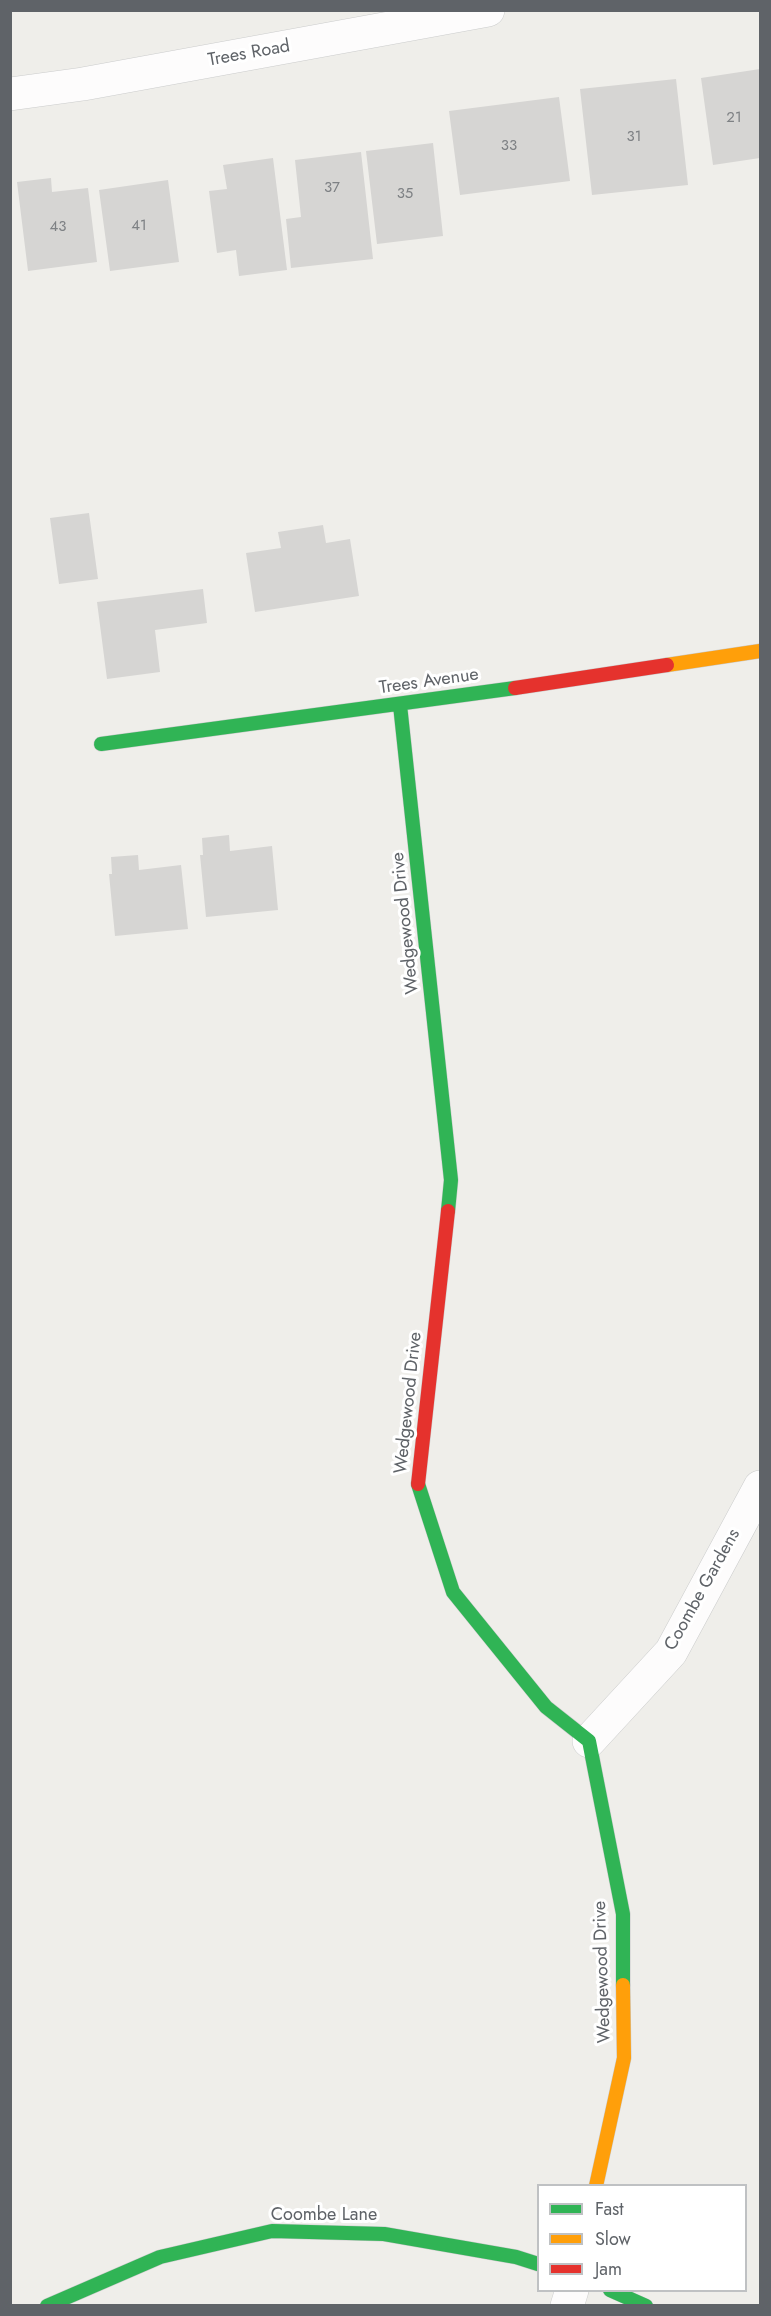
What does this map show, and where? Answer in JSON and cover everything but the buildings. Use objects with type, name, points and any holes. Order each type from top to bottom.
[{"type":"street","name":"Trees Road","points":[[10,94],[83,84],[488,10]]},
{"type":"street","name":"Trees Avenue","points":[[102,744],[400,705],[760,651]]},
{"type":"street","name":"Wedgewood Drive","points":[[400,705],[451,1180],[418,1485],[453,1592],[546,1707],[589,1741],[623,1914],[624,2058],[596,2184]]},
{"type":"street","name":"Coombe Gardens","points":[[589,1741],[671,1652],[760,1487]]},
{"type":"street","name":"Coombe Lane","points":[[47,2306],[160,2257],[272,2232],[384,2234],[516,2256],[537,2264]]},
{"type":"street","points":[[614,2292],[646,2306]]},
{"type":"traffic: fast","points":[[101,744],[515,688]]},
{"type":"traffic: fast","points":[[400,705],[451,1180],[448,1211]]},
{"type":"traffic: fast","points":[[418,1484],[453,1592],[546,1707],[589,1741],[623,1914],[623,1985]]},
{"type":"traffic: fast","points":[[47,2306],[160,2257],[272,2231],[384,2234],[516,2257],[537,2264]]},
{"type":"traffic: fast","points":[[614,2292],[646,2306]]},
{"type":"traffic: slow","points":[[667,665],[760,651]]},
{"type":"traffic: slow","points":[[596,2184],[624,2058],[623,1985]]},
{"type":"traffic: jam","points":[[515,688],[667,665]]},
{"type":"traffic: jam","points":[[418,1484],[448,1211]]}]
